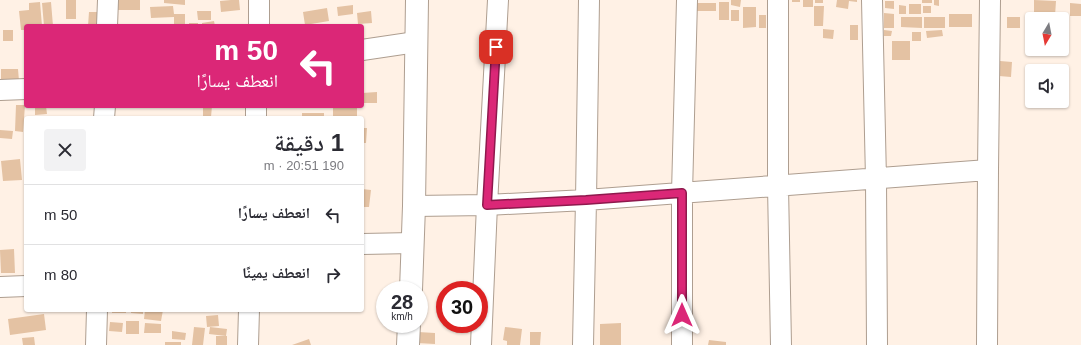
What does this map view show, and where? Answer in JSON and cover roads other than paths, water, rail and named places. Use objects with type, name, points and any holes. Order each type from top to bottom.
[{"type":"street","points":[[107,24],[108,0]]},
{"type":"street","points":[[259,0],[259,24]]},
{"type":"street","points":[[411,281],[417,0]]},
{"type":"street","points":[[481,345],[498,0]]},
{"type":"street","points":[[583,345],[589,0]]},
{"type":"street","points":[[682,345],[682,193],[687,0]]},
{"type":"street","points":[[778,0],[778,186],[781,345]]},
{"type":"street","points":[[872,0],[876,178],[877,345]]},
{"type":"street","points":[[987,345],[990,0]]},
{"type":"street","points":[[364,50],[416,42]]},
{"type":"street","points":[[0,90],[24,89]]},
{"type":"street","points":[[414,206],[487,205],[586,200],[988,170]]},
{"type":"street","points":[[364,244],[413,243]]},
{"type":"street","points":[[0,287],[24,286]]},
{"type":"street","points":[[96,345],[97,312]]},
{"type":"street","points":[[248,345],[249,312]]},
{"type":"street","points":[[408,345],[409,333]]}]
